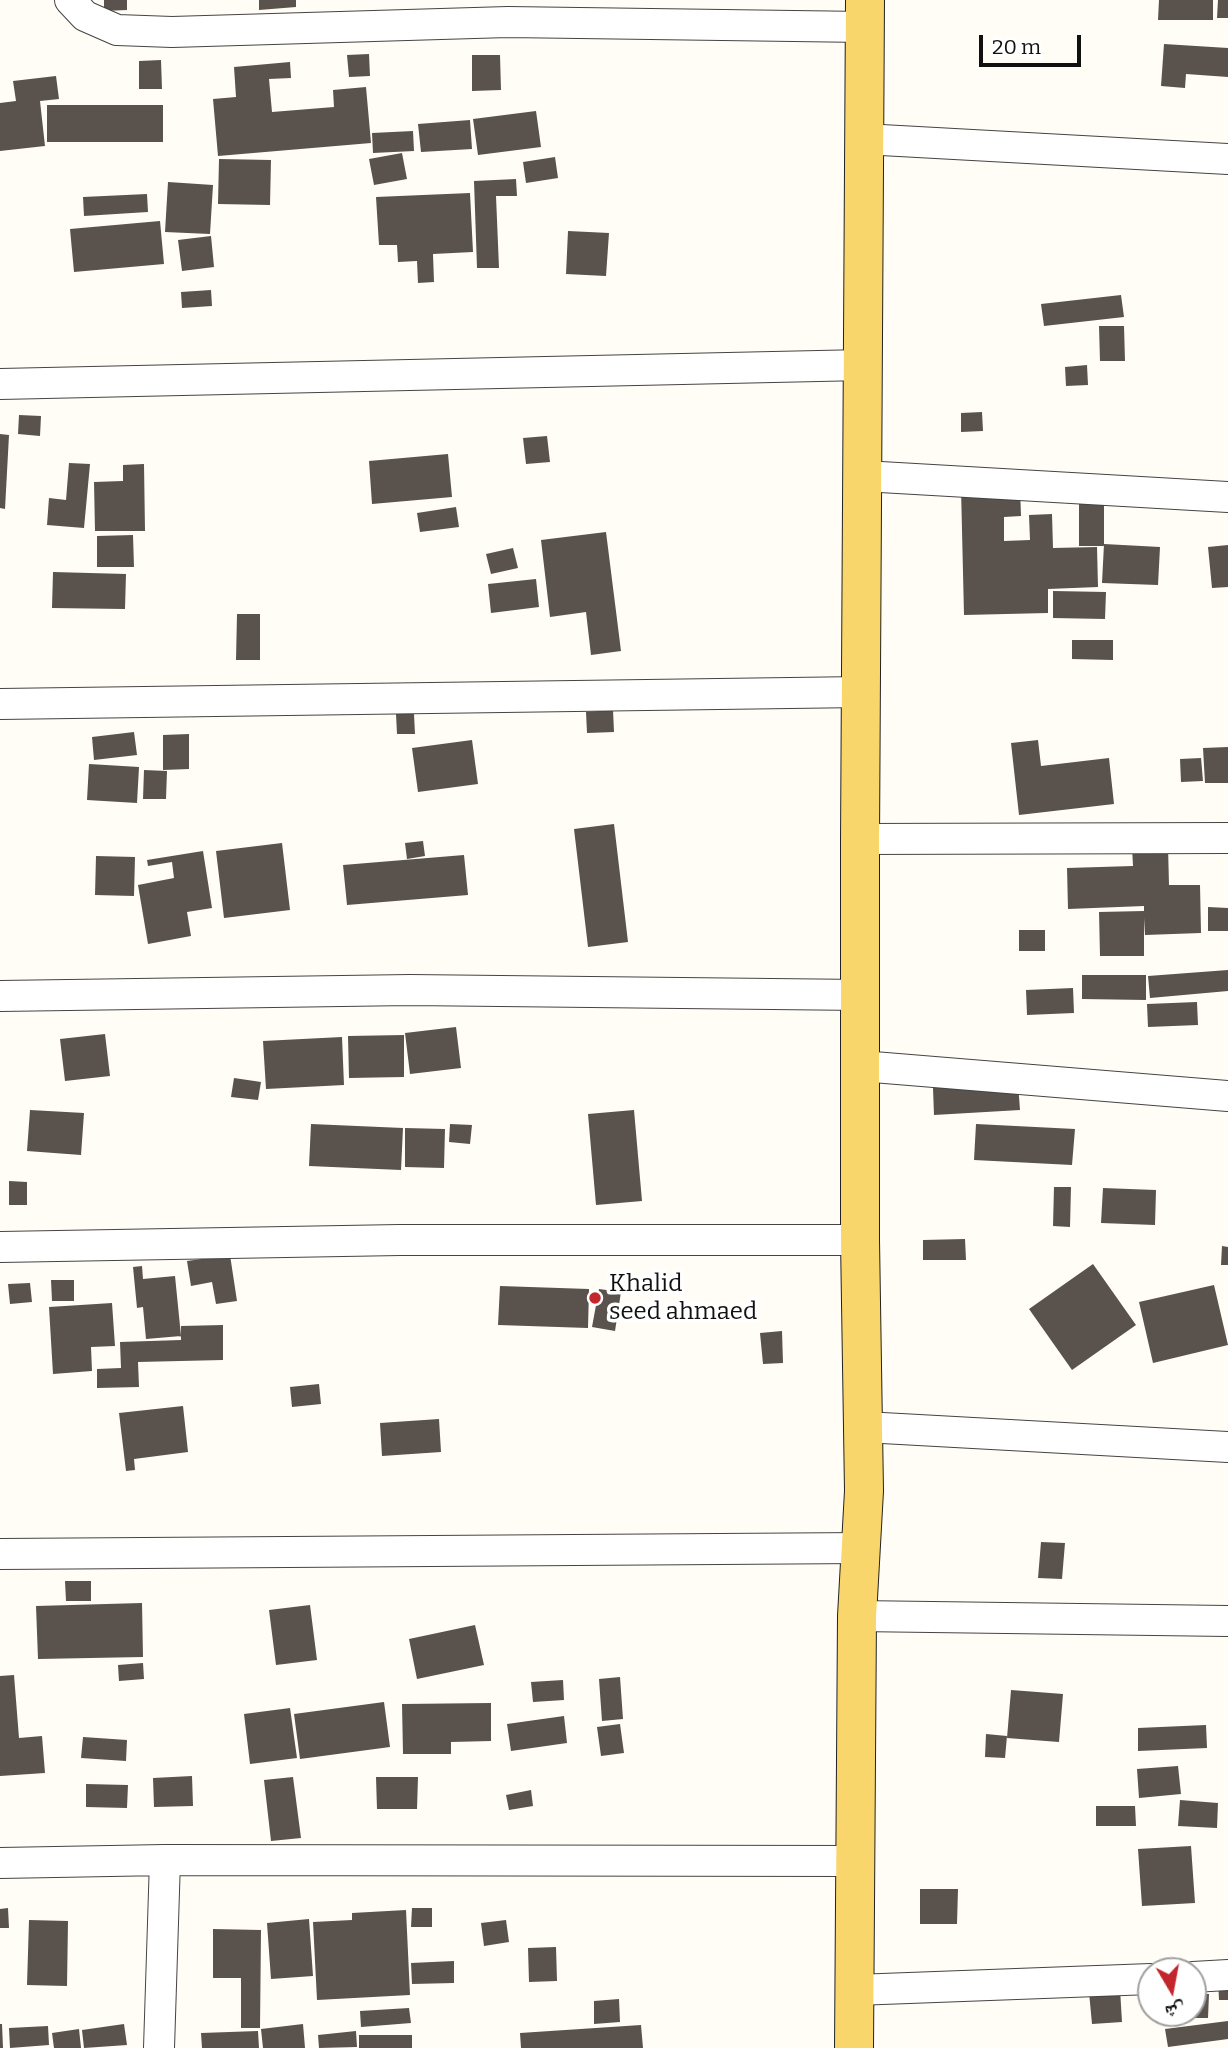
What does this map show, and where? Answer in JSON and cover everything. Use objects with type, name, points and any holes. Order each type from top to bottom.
[{"type":"main road","points":[[855,2048],[858,1616],[863,1548],[864,1427],[860,1240],[860,839],[865,13]]},
{"type":"street","points":[[70,0],[85,16],[117,30],[172,33],[508,11],[865,13]]},
{"type":"street","points":[[863,139],[1228,159]]},
{"type":"street","points":[[0,384],[864,365]]},
{"type":"street","points":[[863,476],[1228,497]]},
{"type":"street","points":[[0,704],[862,692]]},
{"type":"street","points":[[860,839],[1228,838]]},
{"type":"street","points":[[0,996],[410,990],[862,995]]},
{"type":"street","points":[[861,1066],[1228,1096]]},
{"type":"street","points":[[0,1247],[400,1240],[860,1240]]},
{"type":"street","points":[[864,1427],[1228,1447]]},
{"type":"street","points":[[0,1554],[863,1548]]},
{"type":"street","points":[[858,1616],[1228,1621]]},
{"type":"street","points":[[0,1863],[165,1860],[855,1861]]},
{"type":"street","points":[[159,2048],[165,1860]]},
{"type":"street","points":[[1207,1976],[1228,1975]]},
{"type":"street","points":[[855,1990],[1137,1980]]},
{"type":"building","points":[[104,0],[127,0],[127,10],[104,11]]},
{"type":"building","points":[[259,0],[296,0],[296,7],[259,10]]},
{"type":"building","points":[[1159,0],[1213,0],[1213,20],[1158,20]]},
{"type":"building","points":[[1218,0],[1228,0],[1228,18],[1217,18]]},
{"type":"building","points":[[1164,44],[1228,48],[1228,77],[1186,74],[1185,88],[1161,86]]},
{"type":"building","points":[[369,54],[370,76],[349,77],[347,55]]},
{"type":"building","points":[[472,55],[500,55],[501,90],[472,91]]},
{"type":"building","points":[[161,60],[162,89],[139,89],[139,61]]},
{"type":"building","points":[[290,62],[291,78],[269,79],[272,112],[334,107],[333,90],[366,87],[371,143],[218,156],[213,99],[236,97],[234,67]]},
{"type":"building","points":[[56,76],[59,99],[40,101],[45,146],[0,151],[0,103],[16,101],[13,81]]},
{"type":"building","points":[[47,105],[163,105],[163,142],[47,142]]},
{"type":"building","points":[[536,111],[541,147],[478,155],[473,119]]},
{"type":"building","points":[[470,120],[472,149],[421,152],[418,124]]},
{"type":"building","points":[[413,131],[414,151],[373,153],[372,133]]},
{"type":"building","points":[[402,153],[407,179],[374,185],[369,159]]},
{"type":"building","points":[[555,157],[558,178],[526,183],[523,162]]},
{"type":"building","points":[[219,159],[271,160],[270,205],[218,204]]},
{"type":"building","points":[[516,179],[517,196],[496,196],[499,268],[477,268],[474,181]]},
{"type":"building","points":[[168,182],[213,185],[210,234],[165,232]]},
{"type":"building","points":[[470,193],[473,252],[433,254],[434,282],[418,283],[417,261],[398,262],[397,245],[379,245],[376,197]]},
{"type":"building","points":[[147,194],[148,212],[84,216],[83,197]]},
{"type":"building","points":[[160,221],[164,264],[74,272],[70,229]]},
{"type":"building","points":[[568,231],[609,233],[606,276],[566,274]]},
{"type":"building","points":[[211,236],[214,267],[182,271],[178,240]]},
{"type":"building","points":[[211,290],[212,306],[182,308],[181,292]]},
{"type":"building","points":[[1121,295],[1124,317],[1044,326],[1041,304]]},
{"type":"building","points":[[1099,326],[1124,326],[1125,361],[1100,361]]},
{"type":"building","points":[[1087,365],[1088,385],[1066,386],[1065,367]]},
{"type":"building","points":[[982,412],[983,431],[961,432],[961,413]]},
{"type":"building","points":[[19,415],[41,416],[40,436],[18,434]]},
{"type":"building","points":[[0,434],[9,435],[5,509],[0,508]]},
{"type":"building","points":[[547,436],[550,462],[526,464],[523,438]]},
{"type":"building","points":[[448,454],[452,497],[372,504],[369,461]]},
{"type":"building","points":[[69,463],[90,464],[84,528],[47,525],[49,498],[66,500]]},
{"type":"building","points":[[144,464],[145,531],[95,531],[94,482],[123,481],[123,465]]},
{"type":"building","points":[[1020,487],[1021,516],[1004,517],[1004,541],[1030,540],[1029,515],[1052,514],[1053,548],[1097,547],[1098,587],[1048,589],[1048,613],[964,615],[961,488]]},
{"type":"building","points":[[1079,496],[1104,496],[1104,546],[1079,546]]},
{"type":"building","points":[[456,507],[459,527],[420,532],[417,513]]},
{"type":"building","points":[[606,532],[621,651],[591,655],[586,612],[550,617],[541,540]]},
{"type":"building","points":[[133,535],[134,567],[97,567],[97,536]]},
{"type":"building","points":[[1104,544],[1160,547],[1158,585],[1102,583]]},
{"type":"building","points":[[1228,545],[1228,587],[1212,588],[1208,547]]},
{"type":"building","points":[[513,548],[518,568],[491,574],[486,554]]},
{"type":"building","points":[[53,572],[126,574],[125,609],[52,608]]},
{"type":"building","points":[[536,579],[539,607],[491,613],[488,584]]},
{"type":"building","points":[[1053,591],[1106,592],[1105,619],[1053,618]]},
{"type":"building","points":[[237,614],[260,614],[260,660],[236,660]]},
{"type":"building","points":[[1072,640],[1113,640],[1113,660],[1072,659]]},
{"type":"building","points":[[613,710],[614,732],[587,733],[586,712]]},
{"type":"building","points":[[396,714],[414,714],[415,734],[397,734]]},
{"type":"building","points":[[134,732],[137,755],[94,760],[92,737]]},
{"type":"building","points":[[189,734],[189,769],[163,770],[163,735]]},
{"type":"building","points":[[472,740],[478,784],[418,792],[412,748]]},
{"type":"building","points":[[1038,740],[1041,766],[1109,758],[1114,804],[1019,815],[1011,743]]},
{"type":"building","points":[[1228,747],[1228,783],[1205,783],[1203,748]]},
{"type":"building","points":[[1201,758],[1203,781],[1181,782],[1180,759]]},
{"type":"building","points":[[89,764],[139,767],[137,803],[87,800]]},
{"type":"building","points":[[144,770],[167,771],[166,799],[143,799]]},
{"type":"building","points":[[614,824],[628,942],[588,947],[574,829]]},
{"type":"building","points":[[423,841],[425,856],[407,859],[405,843]]},
{"type":"building","points":[[282,843],[290,910],[224,918],[216,851]]},
{"type":"building","points":[[1168,846],[1169,885],[1200,885],[1201,933],[1145,935],[1144,918],[1144,956],[1100,956],[1099,912],[1144,911],[1144,906],[1068,909],[1067,868],[1133,866],[1132,847]]},
{"type":"building","points":[[203,851],[212,908],[187,912],[191,936],[148,944],[138,885],[174,878],[172,862],[148,866],[147,860]]},
{"type":"building","points":[[464,855],[468,895],[347,905],[343,865]]},
{"type":"building","points":[[96,856],[135,857],[134,896],[95,895]]},
{"type":"building","points":[[1208,907],[1228,908],[1228,931],[1208,931]]},
{"type":"building","points":[[1019,930],[1045,930],[1045,951],[1019,951]]},
{"type":"building","points":[[1228,970],[1228,991],[1150,998],[1148,976]]},
{"type":"building","points":[[1082,975],[1146,975],[1146,1000],[1082,999]]},
{"type":"building","points":[[1073,988],[1074,1013],[1027,1015],[1026,990]]},
{"type":"building","points":[[1197,1002],[1198,1025],[1148,1027],[1147,1004]]},
{"type":"building","points":[[456,1027],[461,1068],[410,1074],[405,1033]]},
{"type":"building","points":[[105,1034],[110,1076],[65,1081],[60,1039]]},
{"type":"building","points":[[404,1035],[404,1077],[349,1078],[348,1036]]},
{"type":"building","points":[[342,1037],[344,1085],[266,1089],[263,1041]]},
{"type":"building","points":[[234,1078],[261,1082],[258,1100],[231,1097]]},
{"type":"building","points":[[1018,1083],[1020,1110],[934,1115],[933,1088]]},
{"type":"building","points":[[30,1110],[84,1113],[81,1155],[27,1151]]},
{"type":"building","points":[[634,1110],[642,1201],[596,1205],[588,1114]]},
{"type":"building","points":[[311,1124],[403,1128],[401,1170],[309,1166]]},
{"type":"building","points":[[450,1124],[472,1125],[470,1144],[449,1142]]},
{"type":"building","points":[[976,1124],[1075,1129],[1072,1165],[974,1160]]},
{"type":"building","points":[[405,1128],[445,1129],[444,1168],[405,1167]]},
{"type":"building","points":[[9,1181],[27,1182],[27,1205],[9,1205]]},
{"type":"building","points":[[1054,1187],[1071,1187],[1070,1227],[1053,1226]]},
{"type":"building","points":[[1103,1188],[1156,1190],[1155,1225],[1101,1223]]},
{"type":"building","points":[[965,1239],[966,1260],[923,1260],[923,1240]]},
{"type":"building","points":[[1222,1246],[1228,1247],[1228,1265],[1221,1265]]},
{"type":"building","points":[[230,1255],[237,1301],[216,1304],[212,1282],[191,1286],[187,1261]]},
{"type":"building","points":[[1093,1264],[1136,1325],[1072,1370],[1029,1309]]},
{"type":"building","points":[[142,1266],[143,1279],[175,1276],[181,1336],[146,1339],[143,1307],[137,1308],[133,1267]]},
{"type":"building","points":[[51,1280],[74,1280],[74,1301],[52,1301]]},
{"type":"building","points":[[30,1283],[32,1302],[10,1304],[8,1284]]},
{"type":"building","points":[[1214,1285],[1228,1345],[1153,1363],[1139,1302]]},
{"type":"building","points":[[500,1286],[589,1289],[588,1328],[498,1325]]},
{"type":"building","points":[[599,1289],[621,1292],[615,1331],[592,1327]]},
{"type":"building","points":[[112,1303],[115,1346],[91,1347],[92,1371],[53,1374],[49,1307]]},
{"type":"building","points":[[223,1325],[223,1360],[138,1362],[139,1387],[97,1388],[97,1369],[121,1368],[120,1342],[181,1340],[181,1326]]},
{"type":"building","points":[[782,1331],[783,1363],[763,1364],[760,1333]]},
{"type":"building","points":[[319,1384],[321,1404],[292,1407],[290,1387]]},
{"type":"building","points":[[183,1406],[188,1452],[134,1459],[135,1470],[126,1471],[119,1413]]},
{"type":"building","points":[[439,1419],[441,1452],[382,1456],[380,1423]]},
{"type":"building","points":[[1041,1542],[1065,1543],[1062,1579],[1038,1578]]},
{"type":"building","points":[[65,1581],[91,1581],[91,1601],[66,1601]]},
{"type":"building","points":[[142,1603],[143,1657],[38,1659],[36,1606]]},
{"type":"building","points":[[310,1605],[317,1660],[276,1665],[269,1610]]},
{"type":"building","points":[[475,1625],[484,1665],[417,1679],[409,1639]]},
{"type":"building","points":[[143,1663],[144,1679],[119,1681],[118,1665]]},
{"type":"building","points":[[14,1675],[19,1738],[42,1736],[45,1773],[0,1776],[0,1676]]},
{"type":"building","points":[[620,1677],[623,1719],[602,1721],[599,1679]]},
{"type":"building","points":[[563,1680],[564,1700],[533,1702],[531,1682]]},
{"type":"building","points":[[1011,1690],[1063,1694],[1059,1742],[1007,1738]]},
{"type":"building","points":[[384,1702],[390,1747],[300,1759],[294,1714]]},
{"type":"building","points":[[491,1703],[491,1741],[451,1742],[451,1754],[403,1754],[402,1704]]},
{"type":"building","points":[[290,1708],[297,1758],[250,1764],[244,1714]]},
{"type":"building","points":[[564,1716],[567,1743],[511,1751],[507,1724]]},
{"type":"building","points":[[620,1724],[624,1753],[601,1756],[597,1727]]},
{"type":"building","points":[[1206,1725],[1207,1748],[1138,1751],[1138,1728]]},
{"type":"building","points":[[986,1734],[1007,1736],[1005,1758],[985,1757]]},
{"type":"building","points":[[83,1737],[127,1740],[126,1761],[81,1758]]},
{"type":"building","points":[[1178,1766],[1181,1794],[1139,1798],[1137,1769]]},
{"type":"building","points":[[192,1776],[193,1806],[154,1807],[153,1778]]},
{"type":"building","points":[[293,1777],[301,1838],[271,1841],[264,1780]]},
{"type":"building","points":[[376,1777],[418,1777],[417,1809],[377,1809]]},
{"type":"building","points":[[86,1784],[128,1785],[127,1808],[86,1807]]},
{"type":"building","points":[[531,1790],[533,1806],[509,1810],[506,1795]]},
{"type":"building","points":[[1180,1800],[1218,1803],[1217,1828],[1178,1826]]},
{"type":"building","points":[[1096,1806],[1135,1806],[1136,1826],[1096,1826]]},
{"type":"building","points":[[1191,1846],[1195,1903],[1142,1906],[1138,1849]]},
{"type":"building","points":[[920,1889],[958,1889],[957,1924],[920,1924]]},
{"type":"building","points":[[8,1908],[9,1928],[0,1928],[0,1909]]},
{"type":"building","points":[[412,1908],[432,1908],[432,1927],[411,1927]]},
{"type":"building","points":[[406,1910],[410,1995],[317,2000],[313,1922],[352,1920],[352,1913]]},
{"type":"building","points":[[309,1919],[313,1976],[271,1979],[267,1923]]},
{"type":"building","points":[[29,1920],[68,1921],[67,1986],[27,1985]]},
{"type":"building","points":[[506,1920],[509,1942],[484,1946],[481,1923]]},
{"type":"building","points":[[213,1929],[261,1930],[260,2028],[241,2028],[241,1978],[213,1978]]},
{"type":"building","points":[[556,1947],[557,1981],[529,1982],[528,1948]]},
{"type":"building","points":[[454,1961],[454,1983],[412,1984],[411,1963]]},
{"type":"building","points":[[1218,1978],[1228,1978],[1228,2000],[1219,2000]]},
{"type":"building","points":[[1120,1989],[1122,2022],[1092,2024],[1089,1992]]},
{"type":"building","points":[[1207,1994],[1209,1994],[1208,2018]]},
{"type":"building","points":[[619,1999],[620,2022],[594,2024],[594,2001]]},
{"type":"building","points":[[409,2008],[411,2023],[361,2027],[360,2011]]},
{"type":"building","points":[[1228,2021],[1228,2039],[1168,2047],[1165,2029],[1207,2027],[1207,2024]]},
{"type":"building","points":[[2,2024],[3,2048],[0,2048]]},
{"type":"building","points":[[124,2024],[127,2045],[84,2048],[82,2030]]},
{"type":"building","points":[[303,2024],[305,2048],[263,2048],[261,2029]]},
{"type":"building","points":[[641,2025],[643,2048],[521,2048],[520,2033]]},
{"type":"building","points":[[48,2026],[49,2045],[10,2048],[9,2028]]},
{"type":"building","points":[[79,2029],[81,2048],[54,2048],[52,2033]]},
{"type":"building","points":[[258,2031],[259,2048],[202,2048],[201,2033]]},
{"type":"building","points":[[356,2031],[357,2047],[319,2048],[318,2035]]},
{"type":"building","points":[[359,2035],[412,2035],[412,2048],[359,2048]]},
{"type":"place","name":"Khalid seed ahmaed","points":[[595,1298]]}]
